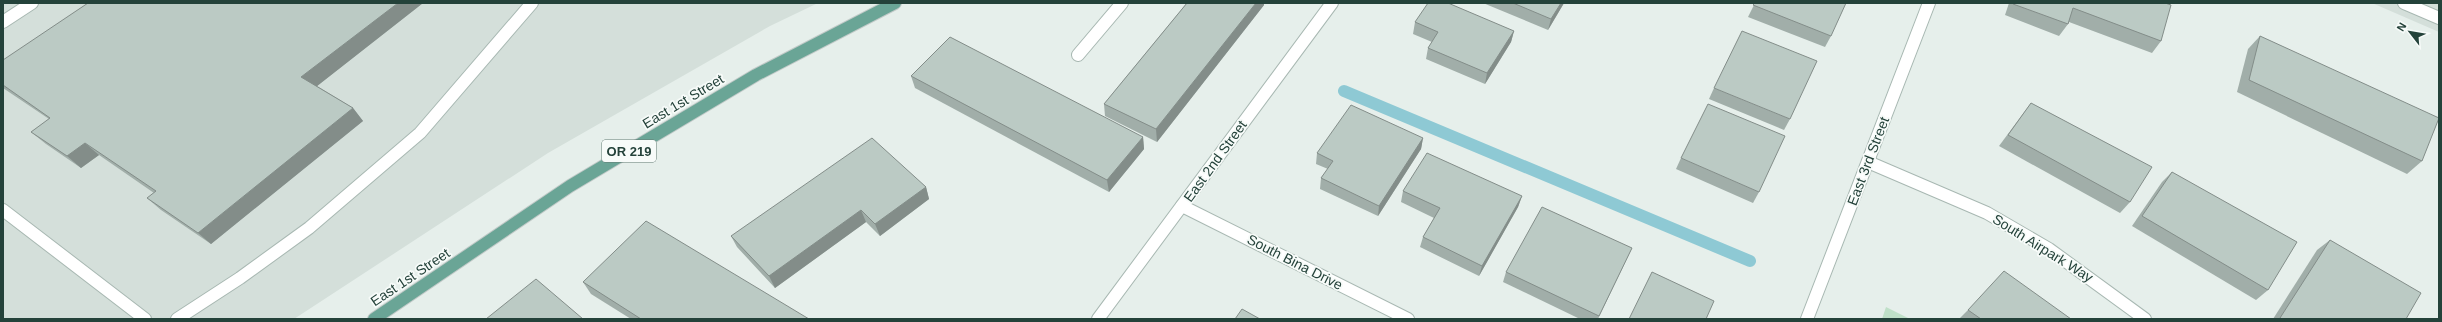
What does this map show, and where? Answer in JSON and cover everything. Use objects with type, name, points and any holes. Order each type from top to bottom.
[{"type":"main road","name":"East 1st Street","points":[[374,319],[570,186],[756,75],[895,3]]},
{"type":"street","points":[[3,22],[32,3]]},
{"type":"street","points":[[177,319],[240,278],[309,228],[420,133],[532,3]]},
{"type":"street","points":[[1078,54],[1122,3]]},
{"type":"street","name":"East 2nd Street","points":[[1098,319],[1332,3]]},
{"type":"street","name":"East 3rd Street","points":[[1807,319],[1928,3]]},
{"type":"street","points":[[2404,3],[2439,18]]},
{"type":"street","name":"South Airpark Way","points":[[1868,162],[1987,213],[2049,248],[2144,319]]},
{"type":"street","name":"South Bina Drive","points":[[1182,206],[1408,319]]},
{"type":"street","points":[[3,210],[145,319]]},
{"type":"shaded area","points":[[3,3],[818,3],[770,26],[548,153],[294,319],[3,319]]},
{"type":"shaded area","points":[[2372,3],[2439,3],[2439,32]]},
{"type":"green space","points":[[1886,307],[1910,319],[1882,319]]},
{"type":"building","points":[[88,3],[398,3],[301,77],[353,108],[198,233],[147,198],[156,191],[85,143],[67,156],[31,132],[50,118],[3,85],[3,60]]},
{"type":"building","points":[[1187,3],[1256,3],[1156,129],[1104,104]]},
{"type":"building","points":[[1428,3],[1448,3],[1514,31],[1487,73],[1428,48],[1438,32],[1415,22]]},
{"type":"building","points":[[1513,3],[1561,3],[1551,19]]},
{"type":"building","points":[[1755,3],[1846,3],[1831,36],[1753,5]]},
{"type":"building","points":[[2013,3],[2165,3],[2171,5],[2161,41],[2073,8],[2068,24]]},
{"type":"building","points":[[1742,31],[1817,61],[1790,119],[1714,88]]},
{"type":"building","points":[[2260,36],[2439,118],[2422,161],[2249,80]]},
{"type":"building","points":[[950,37],[1143,137],[1107,180],[911,76]]},
{"type":"building","points":[[2031,103],[2152,167],[2130,202],[2008,135]]},
{"type":"building","points":[[1708,104],[1785,136],[1759,192],[1681,158]]},
{"type":"building","points":[[1351,105],[1423,138],[1379,206],[1321,178],[1333,161],[1317,153]]},
{"type":"building","points":[[872,138],[926,187],[875,224],[861,210],[769,276],[731,236]]},
{"type":"building","points":[[1427,153],[1522,196],[1482,266],[1423,237],[1440,208],[1403,191]]},
{"type":"building","points":[[2172,172],[2297,242],[2268,290],[2142,216]]},
{"type":"building","points":[[1542,207],[1632,248],[1599,316],[1506,272]]},
{"type":"building","points":[[646,221],[809,319],[641,319],[583,282]]},
{"type":"building","points":[[2330,240],[2421,293],[2406,319],[2280,318]]},
{"type":"building","points":[[2004,271],[2071,319],[1981,319],[1968,310]]},
{"type":"building","points":[[1652,272],[1714,301],[1706,319],[1629,319]]},
{"type":"building","points":[[536,279],[583,319],[486,319]]},
{"type":"building","points":[[1242,309],[1260,319],[1235,319]]},
{"type":"waterway","points":[[1344,91],[1750,261]]}]
